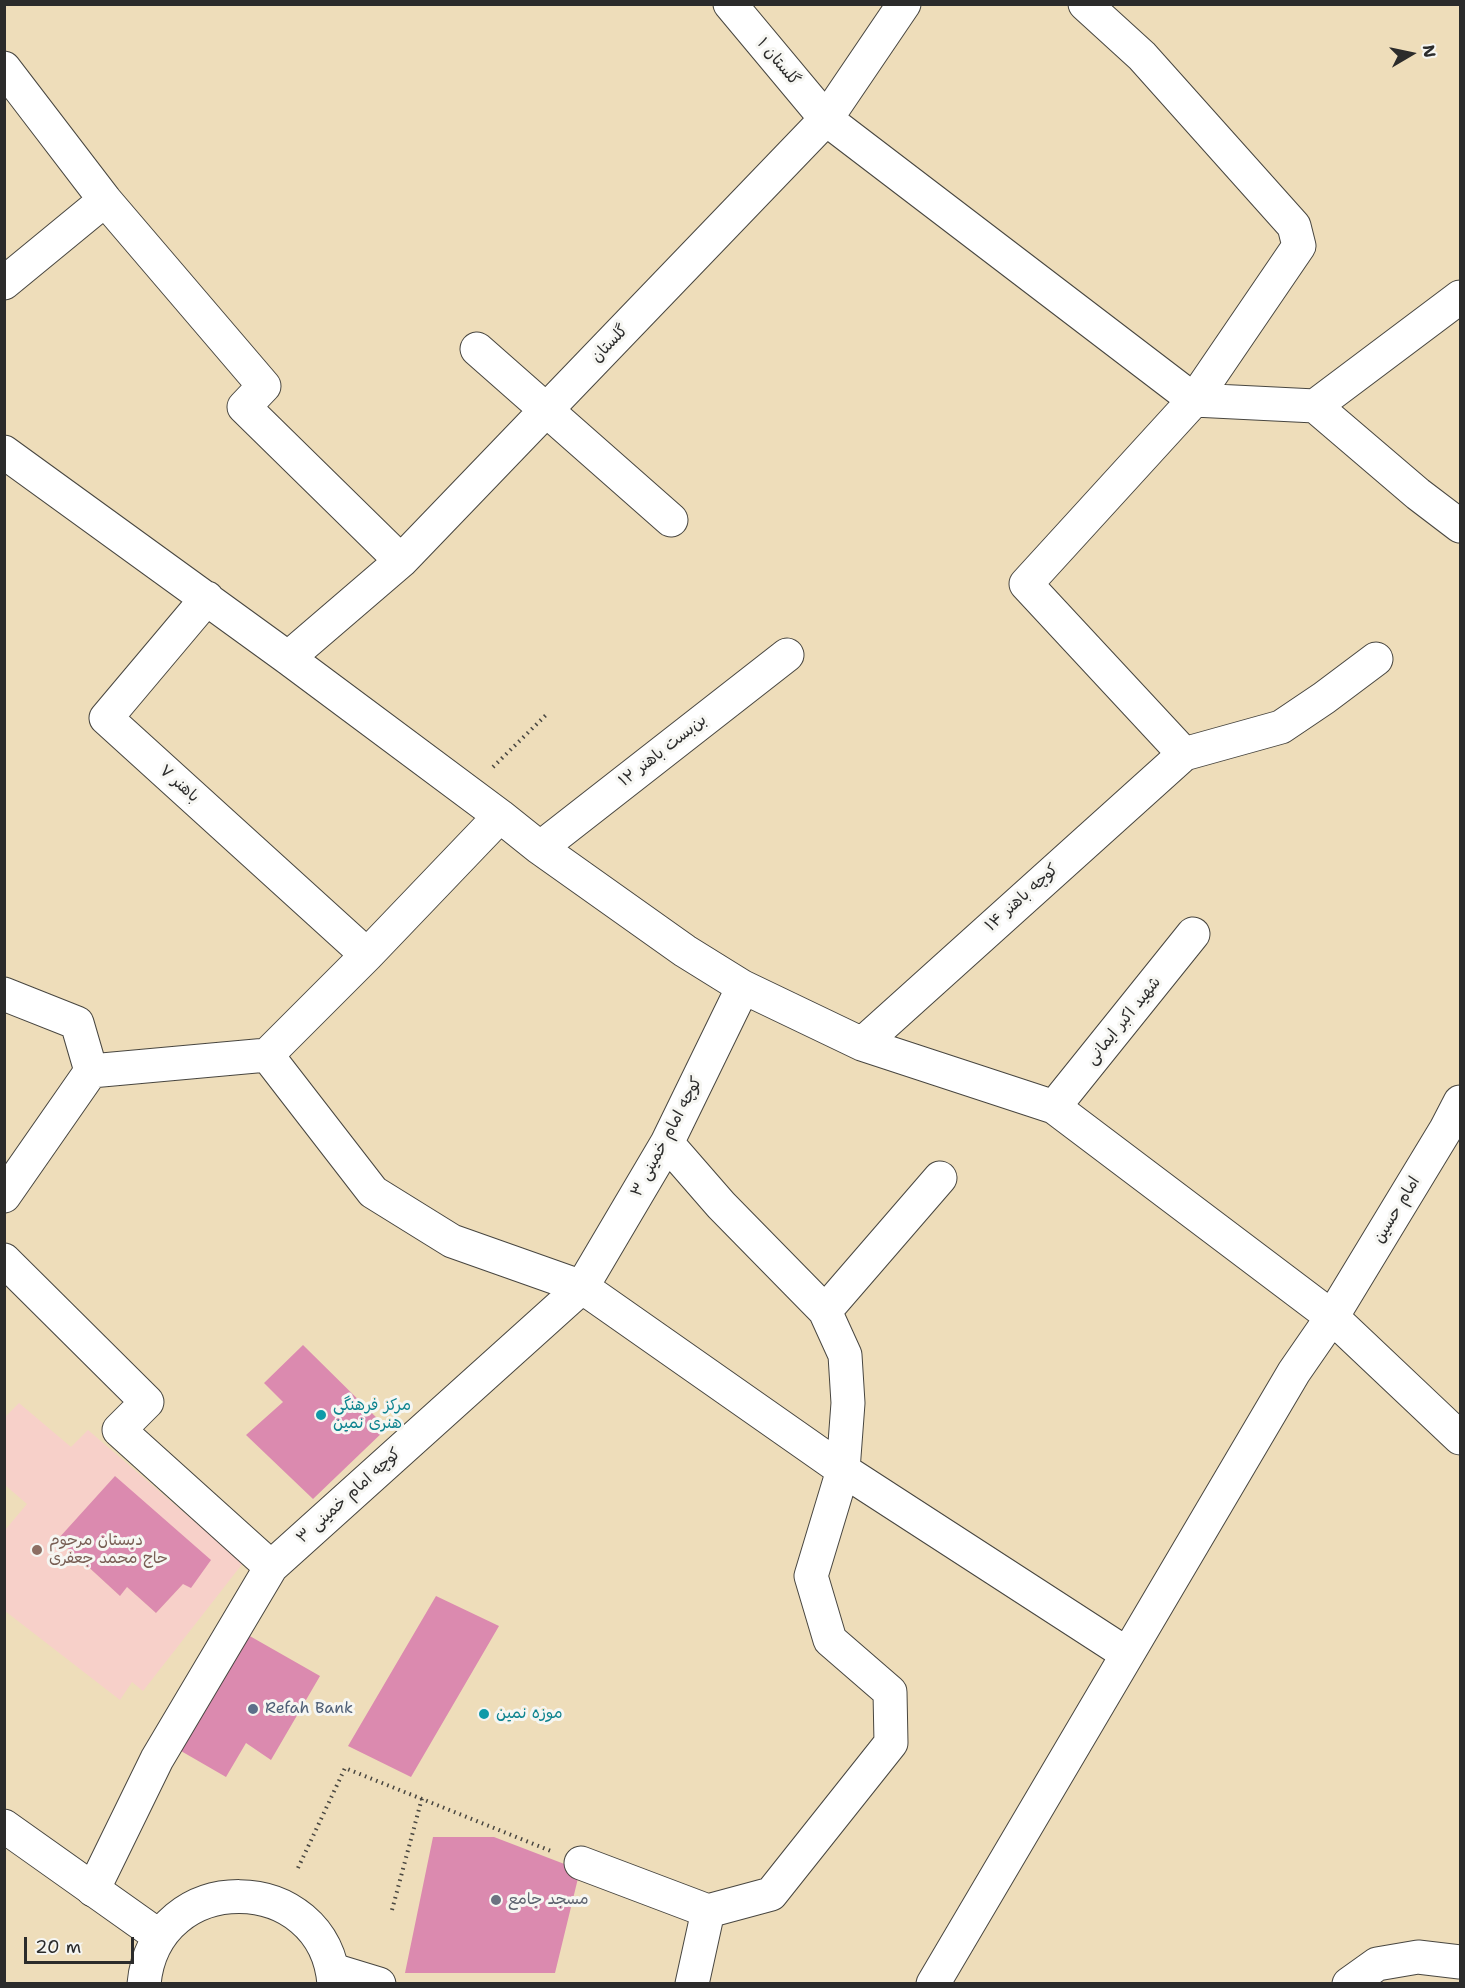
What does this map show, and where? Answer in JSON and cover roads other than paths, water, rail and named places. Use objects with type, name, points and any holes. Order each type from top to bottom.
[{"type":"street","name":"گلستان ۱","points":[[729,4],[826,119],[1194,400]]},
{"type":"street","name":"گلستان","points":[[288,658],[401,561],[826,119],[904,4]]},
{"type":"street","points":[[1085,4],[1142,56],[1294,226],[1299,246],[1194,400],[1026,584],[1184,754],[1281,727],[1324,699],[1376,659]]},
{"type":"street","points":[[4,68],[105,200],[264,386],[244,406],[401,561]]},
{"type":"street","points":[[4,283],[105,200]]},
{"type":"street","points":[[1315,406],[1461,297]]},
{"type":"street","points":[[477,349],[671,520]]},
{"type":"street","points":[[1194,400],[1315,406],[1418,494],[1461,526]]},
{"type":"street","points":[[4,452],[207,598],[540,848],[684,951],[743,987],[862,1044],[1054,1107],[1332,1317],[1461,1438]]},
{"type":"street","name":"باهنر ۷","points":[[207,598],[106,717],[367,955]]},
{"type":"street","name":"بن‌بست باهنر ۱۲","points":[[540,848],[787,655]]},
{"type":"street","name":"کوچه باهنر ۱۴","points":[[862,1044],[1184,754]]},
{"type":"street","points":[[4,1196],[91,1071],[267,1055],[500,816]]},
{"type":"street","name":"شهید اکبر ایمانی","points":[[1054,1107],[1193,934]]},
{"type":"street","name":"کوچه امام خمینی ۳","points":[[93,1890],[157,1759],[271,1567],[582,1287],[667,1143],[743,987]]},
{"type":"street","points":[[4,994],[77,1023],[91,1071]]},
{"type":"street","points":[[267,1055],[373,1192],[452,1241],[582,1287],[843,1470],[1127,1654]]},
{"type":"street","name":"امام حسین","points":[[933,1983],[1294,1372],[1332,1317],[1456,1120]]},
{"type":"street","points":[[581,1863],[708,1911],[771,1894],[891,1743],[890,1692],[830,1640],[811,1576],[843,1470],[848,1403],[845,1354],[825,1311],[721,1206],[667,1143]]},
{"type":"street","points":[[825,1311],[940,1178]]},
{"type":"street","points":[[4,1260],[147,1402],[118,1430],[271,1567]]},
{"type":"street","points":[[4,1826],[159,1936]]},
{"type":"street","points":[[144,1983],[145,1966],[159,1936],[182,1913],[210,1899],[241,1895],[272,1900],[300,1916],[321,1940],[334,1977],[379,1983]]},
{"type":"street","points":[[692,1983],[708,1911]]},
{"type":"street","points":[[1349,1983],[1377,1964],[1418,1957],[1461,1962]]},
{"type":"place","name":"مرکز فرهنگی هنری نمین","points":[[321,1415]]},
{"type":"place","name":"دبستان مرحوم حاج محمد جعفری","points":[[37,1550]]},
{"type":"place","name":"Refah Bank","points":[[253,1709]]},
{"type":"place","name":"موزه نمین","points":[[484,1714]]},
{"type":"place","name":"مسجد جامع","points":[[496,1900]]}]
